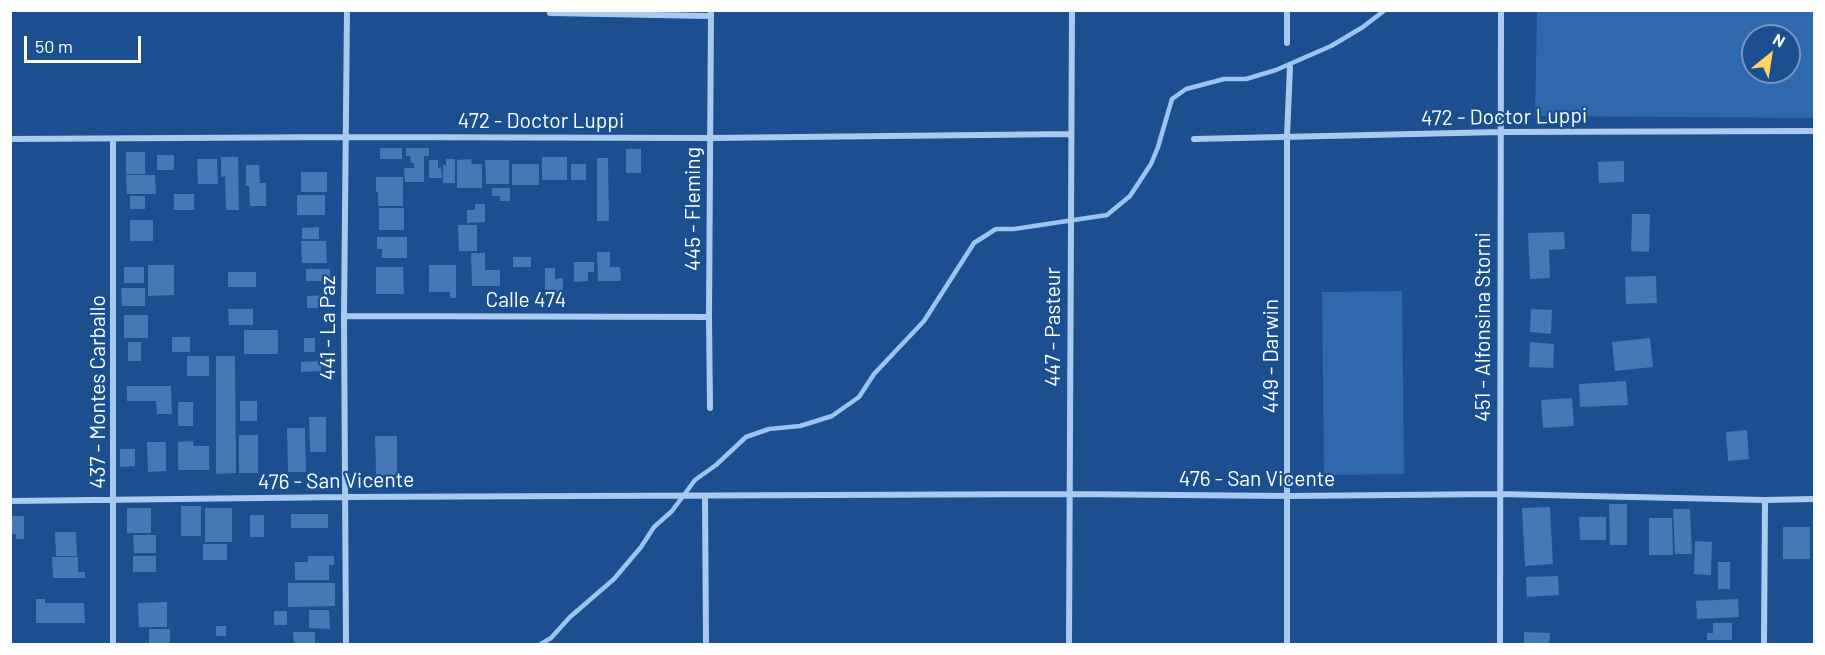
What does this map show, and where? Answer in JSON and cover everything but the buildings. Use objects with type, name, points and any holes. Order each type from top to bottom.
[{"type":"street","name":"441 - La Paz","points":[[346,645],[344,316],[347,10]]},
{"type":"street","name":"447 - Pasteur","points":[[1069,645],[1072,10]]},
{"type":"street","points":[[1287,10],[1287,43]]},
{"type":"street","name":"451 - Alfonsina Storni","points":[[1500,645],[1501,10]]},
{"type":"street","points":[[550,13],[711,13]]},
{"type":"street","name":"445 - Fleming","points":[[710,408],[711,13]]},
{"type":"street","name":"449 - Darwin","points":[[1287,645],[1287,136],[1290,67]]},
{"type":"street","name":"472 - Doctor Luppi","points":[[1194,139],[1500,132],[1815,131]]},
{"type":"street","name":"472 - Doctor Luppi","points":[[10,139],[1071,135]]},
{"type":"street","name":"437 - Montes Carballo","points":[[113,139],[113,645]]},
{"type":"street","name":"Calle 474","points":[[344,316],[709,317]]},
{"type":"street","name":"476 - San Vicente","points":[[10,501],[1068,494],[1288,496],[1499,494],[1815,499]]},
{"type":"street","points":[[702,496],[706,645]]},
{"type":"street","points":[[1764,645],[1765,500]]},
{"type":"shaded area","points":[[1537,11],[1814,11],[1814,118],[1535,116]]},
{"type":"shaded area","points":[[1402,291],[1404,474],[1324,475],[1322,292]]},
{"type":"waterway","points":[[541,644],[551,638],[570,617],[614,579],[641,547],[654,527],[672,511],[695,480],[716,465],[746,437],[769,429],[800,426],[832,416],[859,397],[874,374],[924,321],[974,243],[996,229],[1014,229],[1107,215],[1130,196],[1151,164],[1172,99],[1186,89],[1224,79],[1246,79],[1276,70],[1331,46],[1363,27],[1385,10]]}]
